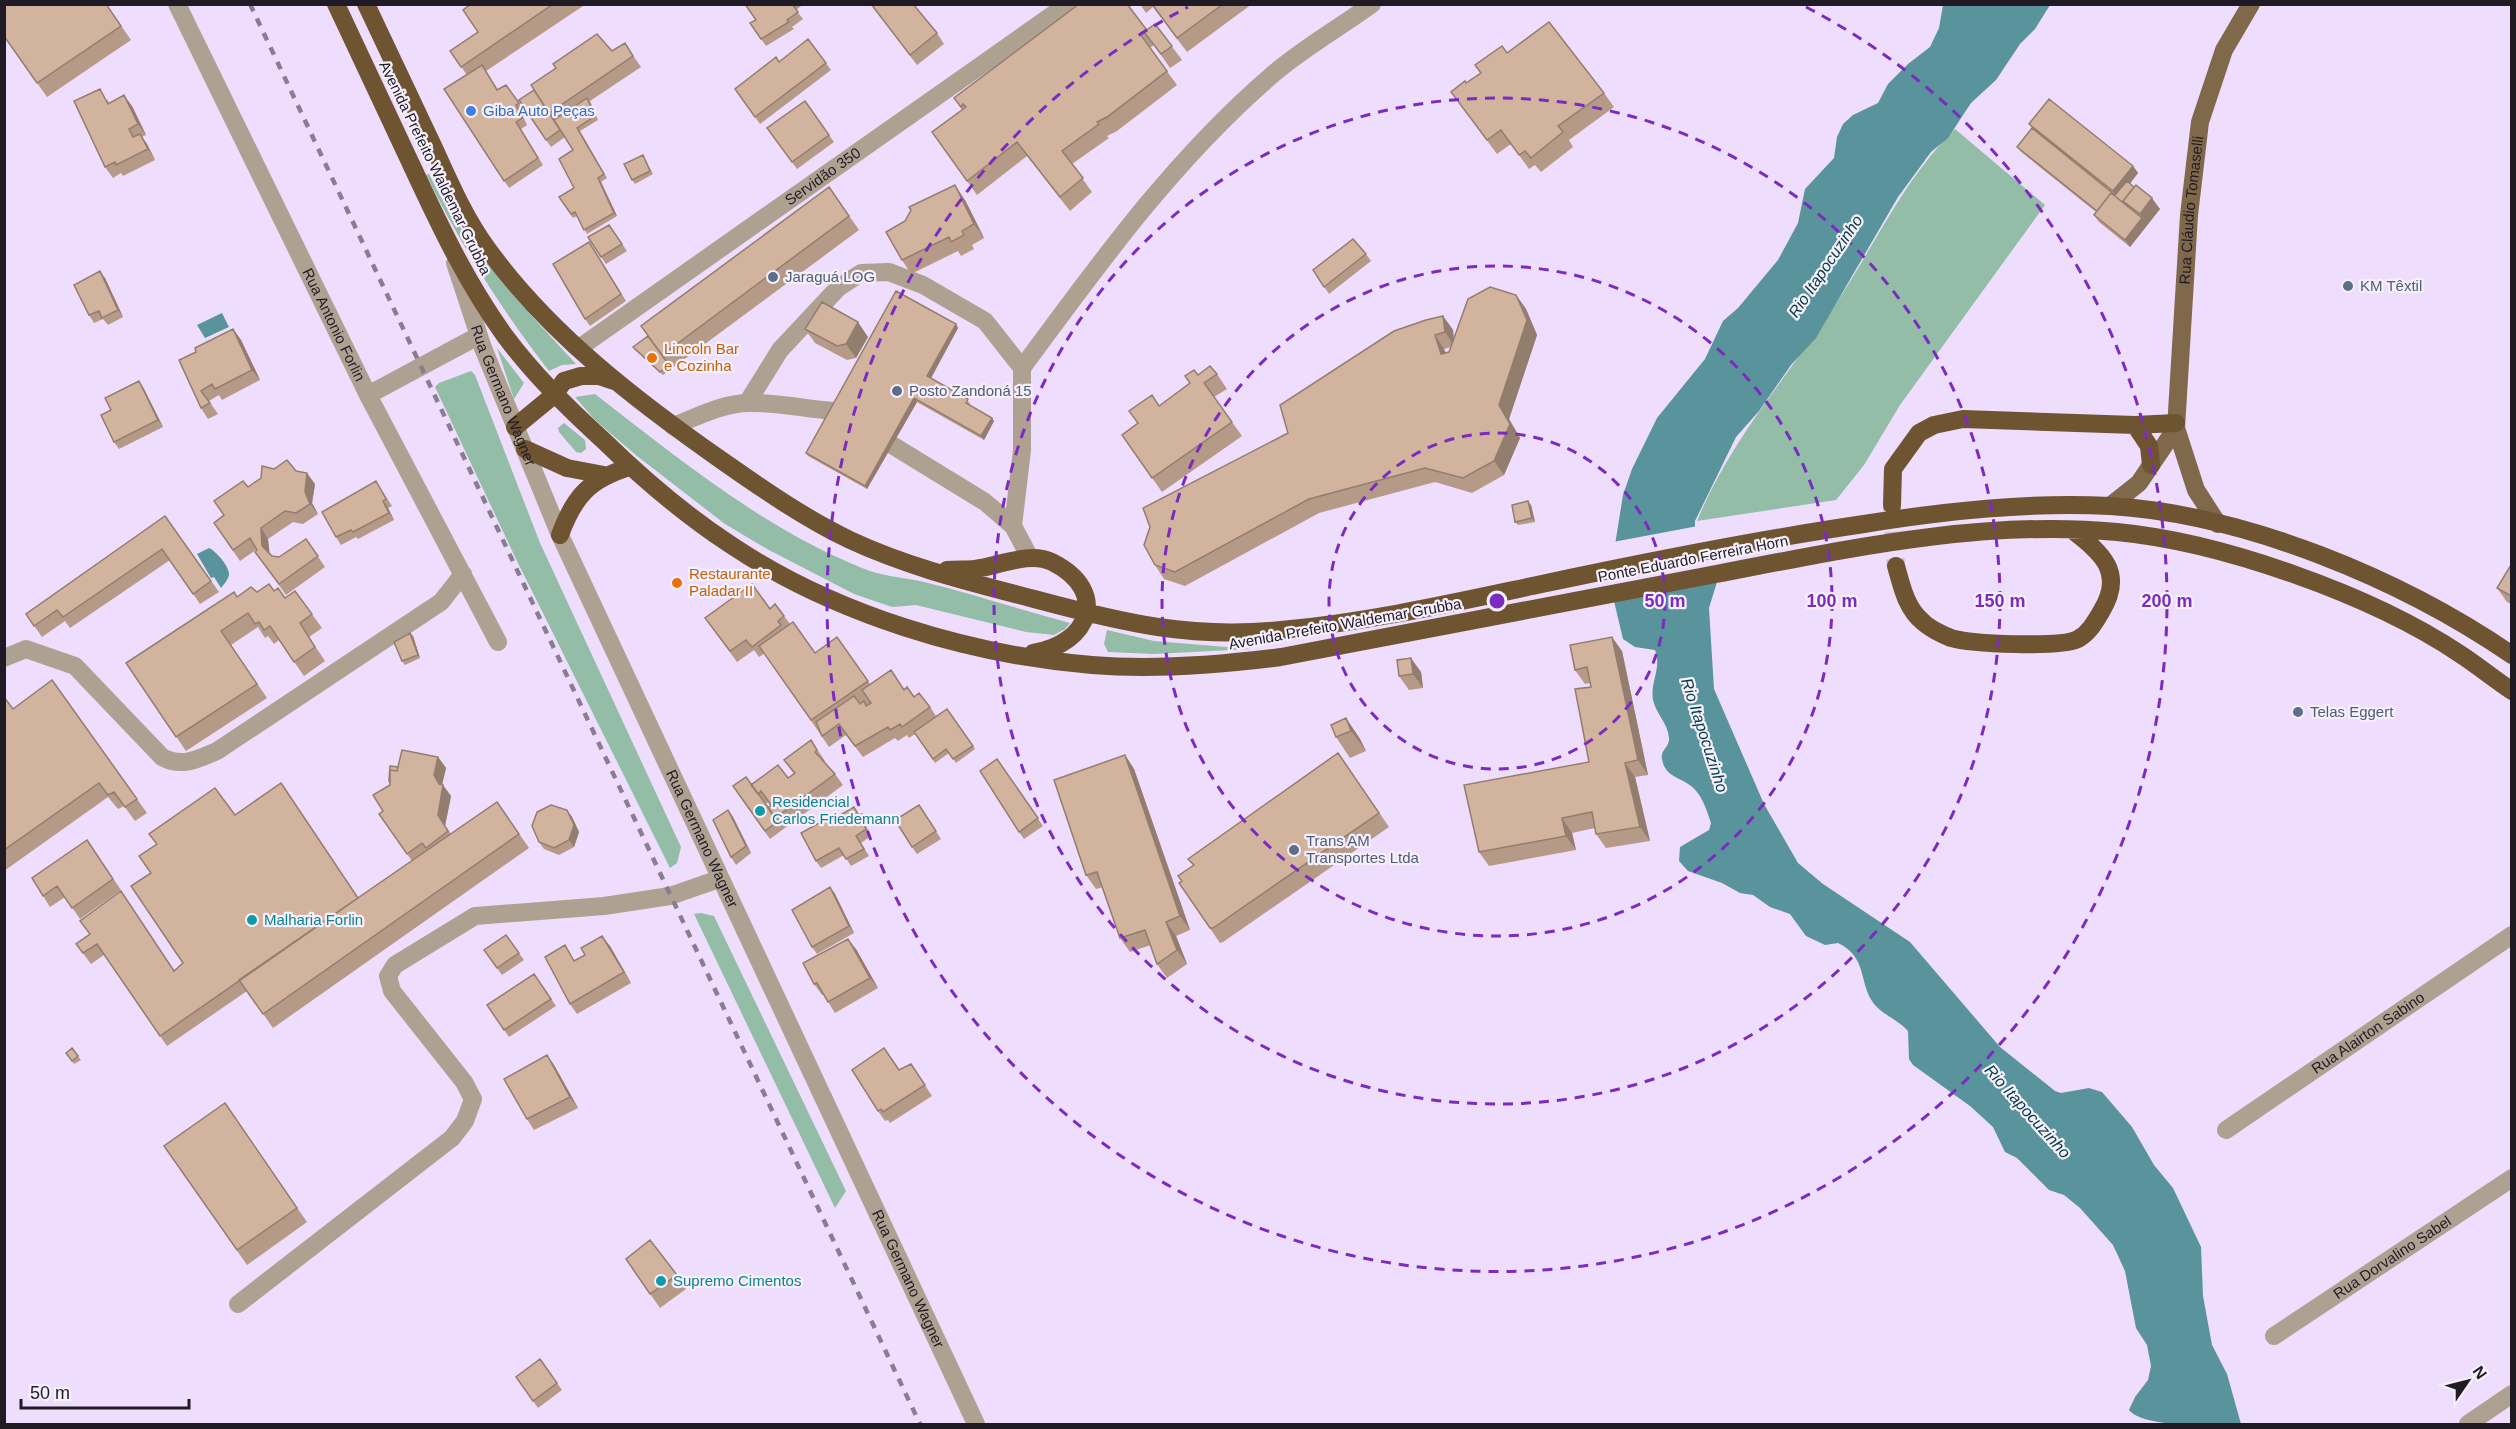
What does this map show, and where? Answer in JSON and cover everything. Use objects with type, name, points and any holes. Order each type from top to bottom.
[{"type":"highway","name":"Avenida Prefeito Waldemar Grubba","points":[[336,4],[449,245],[477,295],[504,335],[554,394],[630,467],[677,506],[732,546],[825,597],[913,630],[1015,656],[1093,665],[1218,665],[1281,657],[1589,597]]},
{"type":"highway","name":"Avenida Prefeito Waldemar Grubba","points":[[366,4],[458,200],[486,247],[579,348],[615,382],[673,426],[785,503],[849,539],[927,571],[1088,613],[1167,630],[1217,633],[1283,630],[1413,611],[1587,575]]},
{"type":"highway","points":[[515,427],[554,394],[564,381],[581,376],[599,376],[615,382]]},
{"type":"highway","points":[[1892,505],[1893,469],[1919,433],[1934,425],[1963,419],[2176,426]]},
{"type":"highway","points":[[2135,425],[2149,446],[2151,465]]},
{"type":"highway","points":[[525,449],[567,468],[604,475]]},
{"type":"highway","points":[[560,535],[578,499],[604,475],[630,467]]},
{"type":"highway","name":"Ponte Eduardo Ferreira Horn","points":[[1587,575],[1799,534],[1948,511],[2110,506],[2169,513],[2218,524],[2296,547],[2392,586],[2467,624],[2511,655]]},
{"type":"highway","points":[[1896,566],[1907,605],[1923,623],[1951,638],[2018,643],[2064,643],[2079,638],[2091,628],[2110,596],[2113,580],[2106,563],[2098,553],[2072,530]]},
{"type":"highway","name":"Ponte Eduardo Ferreira Horn","points":[[1589,597],[1872,545],[1987,532],[2072,530],[2159,537],[2213,549],[2285,572],[2402,621],[2458,653],[2511,691]]},
{"type":"highway","points":[[927,571],[975,569],[1030,558],[1051,562],[1075,579],[1086,596],[1088,613],[1081,628],[1061,645],[1051,650],[1015,656]]},
{"type":"main road","name":"Rua Cláudio Tomaselli","points":[[2218,524],[2196,490],[2176,426],[2189,215],[2200,122],[2224,50],[2251,4]]},
{"type":"main road","points":[[2110,506],[2139,483],[2176,426]]},
{"type":"street","name":"Rua Antonio Forlin","points":[[177,4],[368,395],[498,642]]},
{"type":"street","name":"Servidão 350","points":[[579,348],[1068,4]]},
{"type":"street","points":[[1012,526],[1022,450],[1022,368],[1098,264],[1188,154],[1273,74],[1372,4]]},
{"type":"street","name":"Rua Germano Wagner","points":[[449,245],[478,336],[560,535],[718,879],[976,1425]]},
{"type":"street","points":[[747,403],[780,350],[838,288],[861,273],[889,272],[923,285],[985,321],[1022,368]]},
{"type":"street","points":[[368,395],[478,336]]},
{"type":"street","points":[[673,426],[718,409],[747,403],[780,404],[834,411]]},
{"type":"street","points":[[892,445],[985,502],[1012,526],[1030,558]]},
{"type":"street","points":[[4,658],[26,649],[75,666],[162,757],[171,762],[188,763],[217,751],[441,602],[463,574]]},
{"type":"street","points":[[238,1304],[452,1138],[465,1121],[473,1099],[464,1082],[392,990],[388,976],[395,965],[475,916],[604,906],[670,896],[718,879]]},
{"type":"street","name":"Rua Alairton Sabino","points":[[2226,1130],[2511,935]]},
{"type":"street","name":"Rua Dorvalino Sabel","points":[[2274,1336],[2511,1178]]},
{"type":"street","points":[[2468,1425],[2511,1394]]},
{"type":"shaded area","points":[[1955,129],[2045,205],[1900,405],[1864,465],[1836,500],[1697,521],[1711,491],[1743,435],[1837,302],[1906,190],[1937,148]]},
{"type":"shaded area","points":[[429,174],[459,226],[495,274],[576,364],[562,365],[549,371],[514,324],[468,251],[426,175]]},
{"type":"shaded area","points":[[497,348],[524,383],[514,399]]},
{"type":"shaded area","points":[[471,371],[475,375],[540,543],[681,847],[677,863],[670,868],[516,559],[435,387],[439,383]]},
{"type":"shaded area","points":[[595,394],[690,467],[756,513],[826,552],[878,573],[916,580],[1070,623],[1054,635],[1026,632],[916,605],[892,607],[854,594],[767,549],[725,524],[637,456],[595,420],[575,397]]},
{"type":"shaded area","points":[[564,423],[585,440],[586,449],[581,453],[576,452],[559,432],[558,428]]},
{"type":"shaded area","points":[[1107,630],[1154,641],[1251,649],[1154,654],[1108,652],[1104,644]]},
{"type":"shaded area","points":[[694,914],[714,916],[846,1191],[835,1208]]},
{"type":"water","name":"Rio Itapocuzinho","points":[[1943,5],[2050,5],[2035,29],[2020,44],[1996,80],[1971,103],[1948,138],[1931,152],[1898,197],[1816,338],[1791,365],[1759,411],[1736,437],[1695,521],[1695,535],[1615,545],[1623,495],[1632,469],[1657,418],[1705,359],[1723,321],[1738,308],[1778,260],[1798,223],[1805,189],[1834,158],[1837,137],[1843,124],[1853,115],[1878,103],[1888,84],[1930,47],[1939,28]]},
{"type":"water","points":[[222,313],[229,327],[205,338],[197,325]]},
{"type":"water","points":[[209,548],[222,560],[229,572],[228,579],[221,588],[214,577],[211,578],[197,554]]},
{"type":"water","name":"Rio Itapocuzinho","points":[[1717,582],[1709,608],[1714,689],[1764,804],[1798,863],[1823,884],[1910,942],[2000,1047],[2055,1091],[2061,1093],[2089,1088],[2102,1092],[2132,1127],[2154,1165],[2173,1188],[2201,1247],[2203,1296],[2212,1345],[2227,1374],[2241,1424],[2164,1423],[2137,1416],[2129,1410],[2135,1397],[2148,1380],[2151,1366],[2147,1345],[2136,1328],[2125,1271],[2113,1245],[2080,1208],[2064,1195],[2049,1190],[2017,1158],[2005,1152],[1993,1127],[1970,1106],[1913,1065],[1909,1059],[1908,1031],[1875,1006],[1854,955],[1838,943],[1825,945],[1806,936],[1790,914],[1770,907],[1753,895],[1740,893],[1722,883],[1688,871],[1679,861],[1680,847],[1709,830],[1711,823],[1698,793],[1666,770],[1662,756],[1669,738],[1653,700],[1657,669],[1655,650],[1635,647],[1623,639],[1614,601]]},
{"type":"pier","points":[[1698,526],[1698,534],[1710,552],[1609,572],[1613,542]]},
{"type":"building","points":[[4,4],[106,4],[121,26],[37,83],[4,36]]},
{"type":"building","points":[[471,4],[553,4],[461,67],[450,51],[478,32],[463,10]]},
{"type":"building","points":[[745,4],[792,4],[798,12],[787,20],[789,22],[761,39],[750,23],[756,20]]},
{"type":"building","points":[[871,4],[913,4],[937,33],[910,55]]},
{"type":"building","points":[[1079,4],[1127,4],[1146,29],[1140,34],[1167,71],[1107,117],[1097,122],[1099,124],[1062,151],[1083,178],[1060,197],[1017,142],[967,181],[932,132],[966,107],[963,104],[961,107],[954,98]]},
{"type":"building","points":[[1152,4],[1223,4],[1177,38]]},
{"type":"building","points":[[1549,22],[1604,93],[1558,126],[1563,132],[1531,158],[1525,151],[1519,155],[1501,130],[1487,140],[1451,92],[1465,81],[1466,83],[1481,73],[1475,65],[1502,46],[1507,53]]},
{"type":"building","points":[[1155,24],[1172,46],[1161,54],[1144,32]]},
{"type":"building","points":[[597,34],[612,51],[625,43],[633,56],[549,113],[531,85],[556,68],[553,64]]},
{"type":"building","points":[[808,39],[826,63],[755,117],[735,89],[776,57],[779,62]]},
{"type":"building","points":[[482,65],[497,90],[506,85],[519,103],[516,105],[522,118],[516,122],[538,158],[504,181],[444,89]]},
{"type":"building","points":[[100,89],[108,104],[124,95],[138,124],[129,129],[133,137],[140,134],[148,149],[116,165],[115,162],[105,167],[74,101]]},
{"type":"building","points":[[534,90],[560,130],[546,140],[519,100]]},
{"type":"building","points":[[587,98],[595,116],[577,128],[604,174],[598,178],[614,213],[584,230],[575,212],[571,214],[559,197],[574,188],[559,159],[573,150],[554,120]]},
{"type":"building","points":[[2049,99],[2133,166],[2113,191],[2029,124]]},
{"type":"building","points":[[805,101],[829,135],[792,162],[767,128]]},
{"type":"building","points":[[2032,128],[2115,195],[2127,181],[2134,187],[2123,201],[2126,205],[2111,193],[2097,211],[2017,147]]},
{"type":"building","points":[[643,155],[650,171],[632,180],[624,164]]},
{"type":"building","points":[[955,185],[974,224],[962,231],[964,235],[951,242],[949,237],[902,260],[886,232],[905,221],[911,210],[909,207]]},
{"type":"building","points":[[2136,185],[2152,198],[2140,214],[2123,201]]},
{"type":"building","points":[[829,187],[849,216],[662,355],[641,326]]},
{"type":"building","points":[[2111,193],[2142,218],[2125,240],[2094,215]]},
{"type":"building","points":[[609,225],[622,244],[601,257],[588,237]]},
{"type":"building","points":[[1353,239],[1366,254],[1324,287],[1313,270]]},
{"type":"building","points":[[589,242],[621,294],[585,319],[553,264]]},
{"type":"building","points":[[100,271],[118,310],[102,318],[99,311],[89,315],[74,285]]},
{"type":"building","points":[[1490,287],[1516,295],[1527,320],[1499,405],[1510,424],[1494,461],[1463,478],[1425,468],[1309,499],[1175,572],[1155,565],[1144,545],[1150,527],[1143,508],[1288,433],[1280,405],[1394,331],[1443,316],[1445,332],[1435,335],[1441,354],[1449,352],[1468,299]]},
{"type":"building","name":"Posto Zandoná 15","points":[[896,291],[956,324],[927,376],[968,399],[966,403],[992,418],[981,436],[914,398],[865,486],[806,453]]},
{"type":"building","points":[[822,302],[858,322],[846,344],[837,346],[805,329]]},
{"type":"building","points":[[233,329],[252,370],[215,389],[212,384],[201,391],[210,403],[201,408],[179,360],[196,352],[195,348]]},
{"type":"building","points":[[648,336],[669,365],[660,372],[633,347]]},
{"type":"building","points":[[1210,366],[1217,374],[1204,383],[1232,422],[1152,478],[1122,435],[1138,423],[1129,411],[1152,395],[1159,406],[1190,383],[1185,376],[1194,370],[1198,375]]},
{"type":"building","points":[[139,381],[158,420],[114,442],[101,415],[111,410],[105,398]]},
{"type":"building","points":[[287,460],[296,471],[307,473],[305,492],[310,504],[296,513],[285,511],[261,528],[262,546],[272,556],[279,557],[306,539],[318,556],[279,584],[255,552],[257,550],[250,538],[233,550],[214,523],[224,515],[214,501],[243,481],[248,487],[261,478],[262,466],[274,469]]},
{"type":"building","points":[[376,481],[386,499],[383,501],[389,513],[353,532],[351,530],[336,537],[322,512]]},
{"type":"building","points":[[1528,501],[1532,518],[1515,522],[1512,505]]},
{"type":"building","points":[[165,516],[211,581],[193,594],[162,549],[63,617],[57,610],[34,626],[26,614]]},
{"type":"building","points":[[2511,565],[2511,596],[2497,588]]},
{"type":"building","points":[[269,584],[274,591],[278,588],[285,598],[295,591],[312,614],[300,623],[315,647],[294,662],[270,626],[264,630],[259,622],[255,624],[248,613],[221,631],[257,684],[176,737],[126,663],[234,592],[237,597],[251,587],[257,592]]},
{"type":"building","points":[[752,584],[770,609],[775,604],[784,616],[778,621],[781,625],[752,647],[746,640],[730,651],[705,618]]},
{"type":"building","points":[[793,622],[815,653],[837,637],[868,681],[811,720],[759,646]]},
{"type":"building","points":[[410,633],[418,655],[402,661],[394,642]]},
{"type":"building","points":[[1612,637],[1638,760],[1625,763],[1640,827],[1596,834],[1592,812],[1562,818],[1566,836],[1479,852],[1464,785],[1589,762],[1575,689],[1591,687],[1587,667],[1575,670],[1570,645]]},
{"type":"building","points":[[1411,658],[1413,674],[1399,676],[1397,660]]},
{"type":"building","points":[[891,670],[904,690],[907,687],[914,697],[919,693],[930,707],[902,727],[900,724],[890,730],[888,727],[855,746],[839,724],[822,736],[816,722],[854,696],[860,704],[864,701],[866,706],[871,703],[862,690]]},
{"type":"building","points":[[52,680],[137,799],[125,807],[114,792],[108,795],[99,783],[4,850],[4,697],[13,709]]},
{"type":"building","points":[[947,709],[973,746],[953,759],[946,749],[933,759],[914,732]]},
{"type":"building","points":[[1346,718],[1351,731],[1336,737],[1331,725]]},
{"type":"building","points":[[811,740],[817,750],[815,752],[835,774],[775,818],[768,808],[771,805],[761,791],[758,794],[751,785],[778,765],[788,778],[795,773],[784,760]]},
{"type":"building","points":[[402,750],[438,757],[434,775],[439,784],[443,785],[438,815],[448,831],[426,848],[422,843],[407,854],[379,814],[383,811],[373,795],[390,785],[390,770],[397,771]]},
{"type":"building","name":"Trans AM Transportes Ltda","points":[[1338,753],[1379,813],[1210,928],[1179,883],[1182,881],[1178,876],[1194,865],[1188,859]]},
{"type":"building","points":[[1125,755],[1180,916],[1166,922],[1177,950],[1157,964],[1145,930],[1120,938],[1097,872],[1086,875],[1054,780]]},
{"type":"building","points":[[997,759],[1038,818],[1019,832],[980,771]]},
{"type":"building","points":[[390,766],[398,767],[397,771],[390,770],[389,781]]},
{"type":"building","name":"Residencial Carlos Friedemann","points":[[746,777],[778,821],[765,831],[733,786]]},
{"type":"building","name":"Malharia Forlin","points":[[281,783],[358,898],[160,1036],[97,944],[83,953],[76,944],[90,934],[80,921],[121,891],[174,971],[183,963],[131,886],[151,873],[139,856],[157,844],[149,834],[215,788],[235,815]]},
{"type":"building","points":[[497,802],[519,834],[263,1014],[239,980]]},
{"type":"building","points":[[551,805],[567,810],[574,825],[569,840],[554,848],[539,842],[532,826],[537,812]]},
{"type":"building","points":[[919,805],[936,831],[912,847],[895,820]]},
{"type":"building","points":[[854,807],[866,829],[856,836],[864,849],[846,859],[839,848],[816,861],[801,833],[828,818],[830,821]]},
{"type":"building","points":[[728,810],[746,846],[731,857],[713,820]]},
{"type":"building","points":[[87,840],[113,879],[72,908],[57,886],[43,896],[32,878]]},
{"type":"building","points":[[830,887],[849,926],[812,947],[792,910]]},
{"type":"building","points":[[506,935],[519,953],[497,968],[484,950]]},
{"type":"building","points":[[602,936],[624,972],[570,1004],[545,957],[565,945],[574,961],[585,955],[581,948]]},
{"type":"building","points":[[848,939],[870,978],[828,1002],[817,983],[814,984],[803,963]]},
{"type":"building","points":[[534,974],[551,999],[504,1030],[487,1005]]},
{"type":"building","points":[[72,1048],[78,1056],[72,1061],[66,1053]]},
{"type":"building","points":[[884,1048],[899,1070],[911,1064],[925,1085],[883,1112],[881,1109],[878,1111],[852,1070]]},
{"type":"building","points":[[547,1055],[570,1097],[527,1119],[504,1079]]},
{"type":"building","points":[[225,1103],[297,1208],[237,1250],[164,1146]]},
{"type":"building","points":[[650,1240],[677,1275],[650,1294],[626,1259]]},
{"type":"building","points":[[540,1359],[557,1383],[533,1401],[516,1377]]},
{"type":"tunnel","points":[[1892,505],[1896,566]]},
{"type":"railway","points":[[250,4],[920,1424]]},
{"type":"place","name":"Giba Auto Peças","points":[[471,111]]},
{"type":"place","name":"Jaraguá LOG","points":[[773,277]]},
{"type":"place","name":"KM Têxtil","points":[[2348,286]]},
{"type":"place","name":"Lincoln Bar e Cozinha","points":[[652,358]]},
{"type":"place","name":"Posto Zandoná 15","points":[[897,391]]},
{"type":"place","name":"Restaurante Paladar II","points":[[677,583]]},
{"type":"place","name":"Telas Eggert","points":[[2298,712]]},
{"type":"place","name":"Residencial Carlos Friedemann","points":[[760,811]]},
{"type":"place","name":"Trans AM Transportes Ltda","points":[[1294,850]]},
{"type":"place","name":"Malharia Forlin","points":[[252,920]]},
{"type":"place","name":"Supremo Cimentos","points":[[661,1281]]}]
